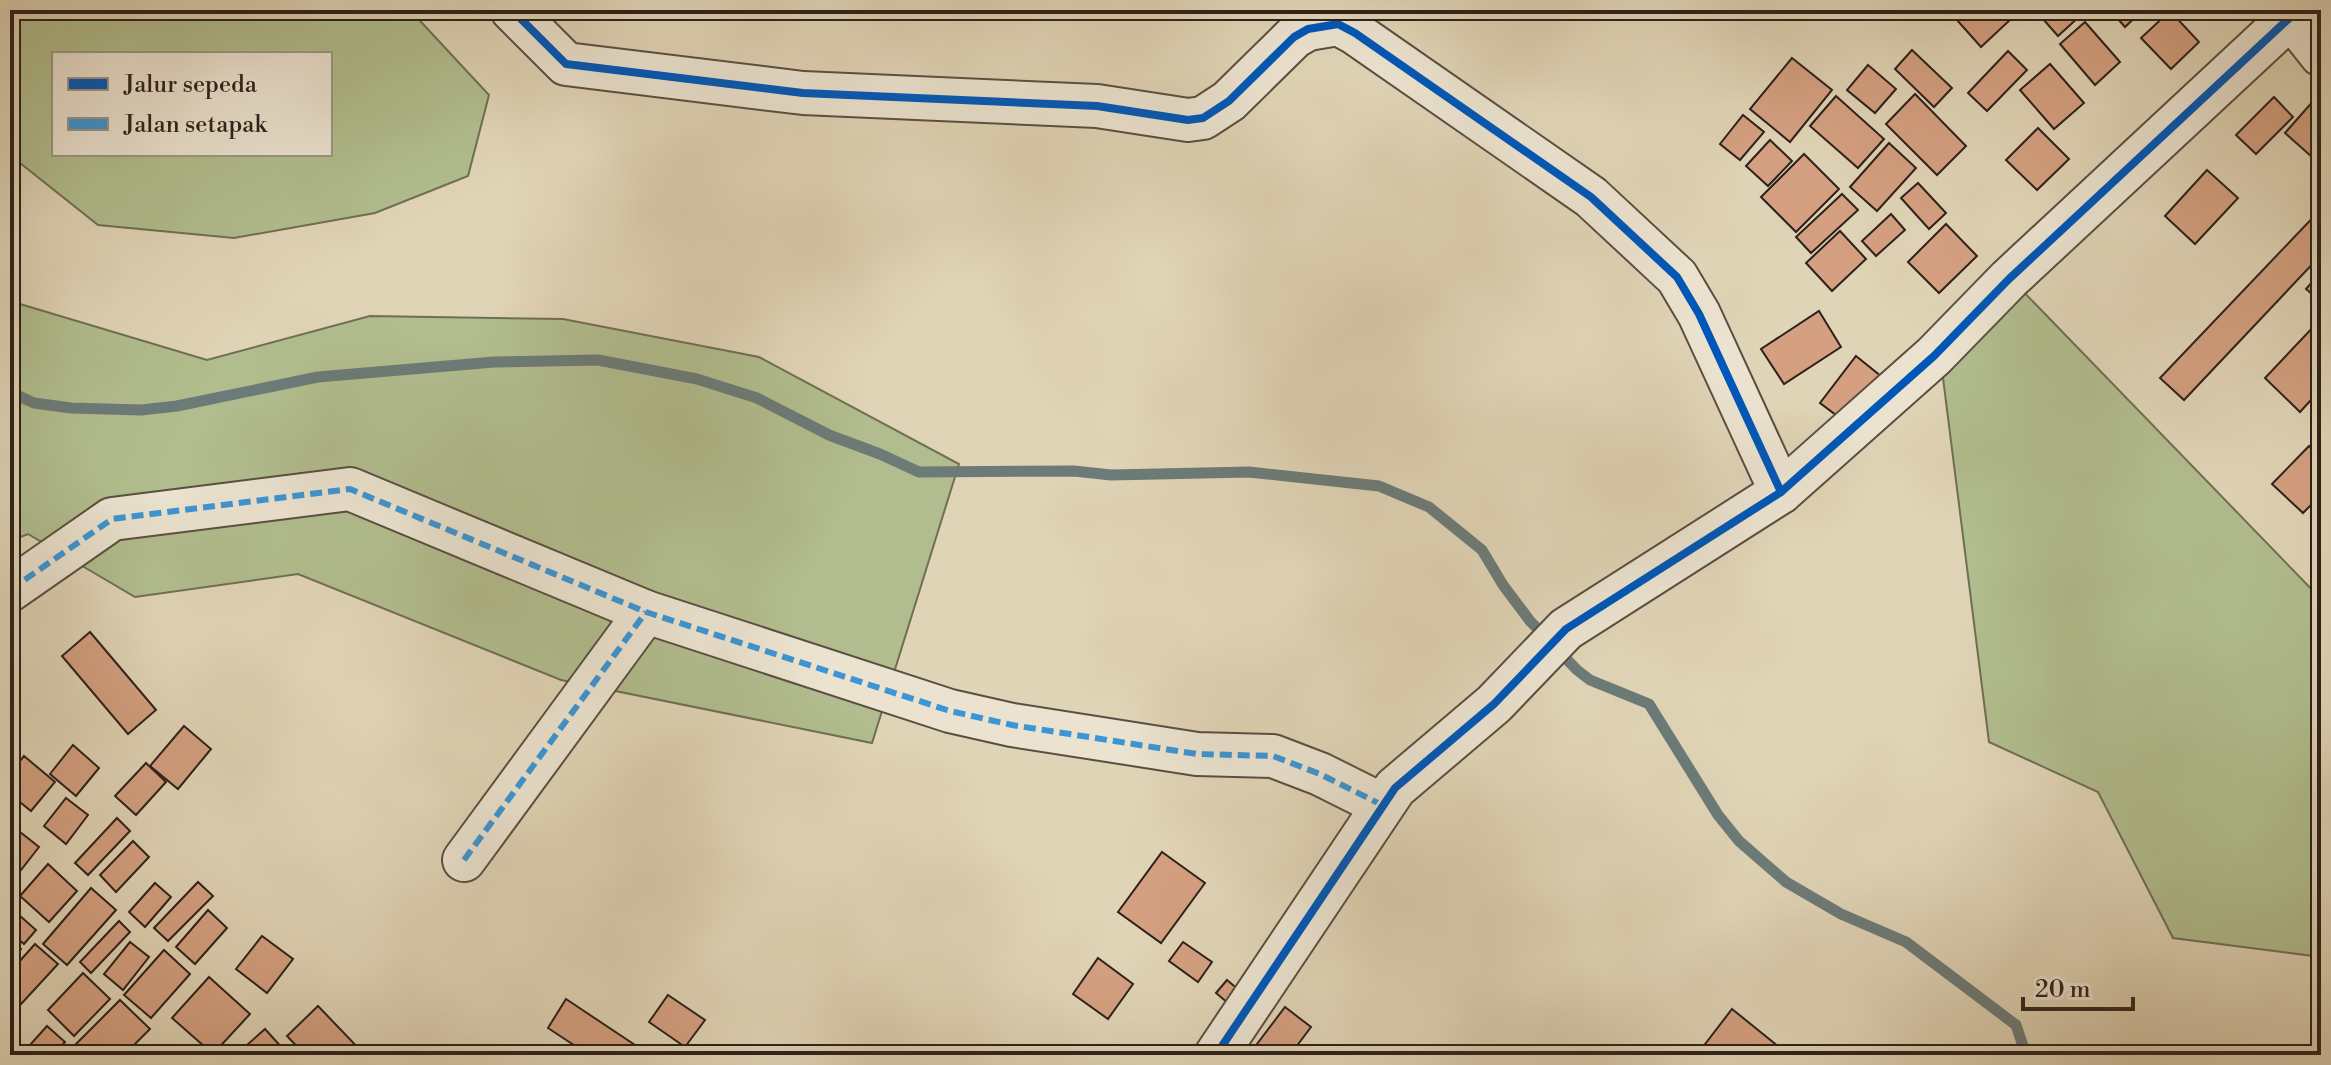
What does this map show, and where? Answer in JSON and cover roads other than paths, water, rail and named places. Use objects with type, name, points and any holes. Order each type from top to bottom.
[{"type":"street","points":[[512,10],[566,64],[803,93],[1097,106],[1188,120],[1203,118],[1229,101],[1294,37],[1308,29],[1338,24],[1367,40],[1591,197],[1677,277],[1699,314],[1781,492]]},
{"type":"street","points":[[1216,1055],[1395,788],[1494,704],[1566,629],[1781,492],[1934,356],[2009,279],[2294,13],[2321,55]]},
{"type":"street","points":[[10,590],[112,519],[350,489],[646,612],[965,715],[1197,754],[1273,756],[1288,760],[1382,805]]},
{"type":"street","points":[[464,860],[646,612]]},
{"type":"waterway","points":[[10,392],[34,403],[71,408],[141,410],[177,406],[318,377],[494,362],[598,360],[697,379],[757,398],[829,435],[919,472],[1074,471],[1111,475],[1249,472],[1379,486],[1429,507],[1482,550],[1530,621],[1577,670],[1590,680],[1649,704],[1718,815],[1739,841],[1786,882],[1841,914],[1906,942],[2016,1025],[2026,1055]]}]
